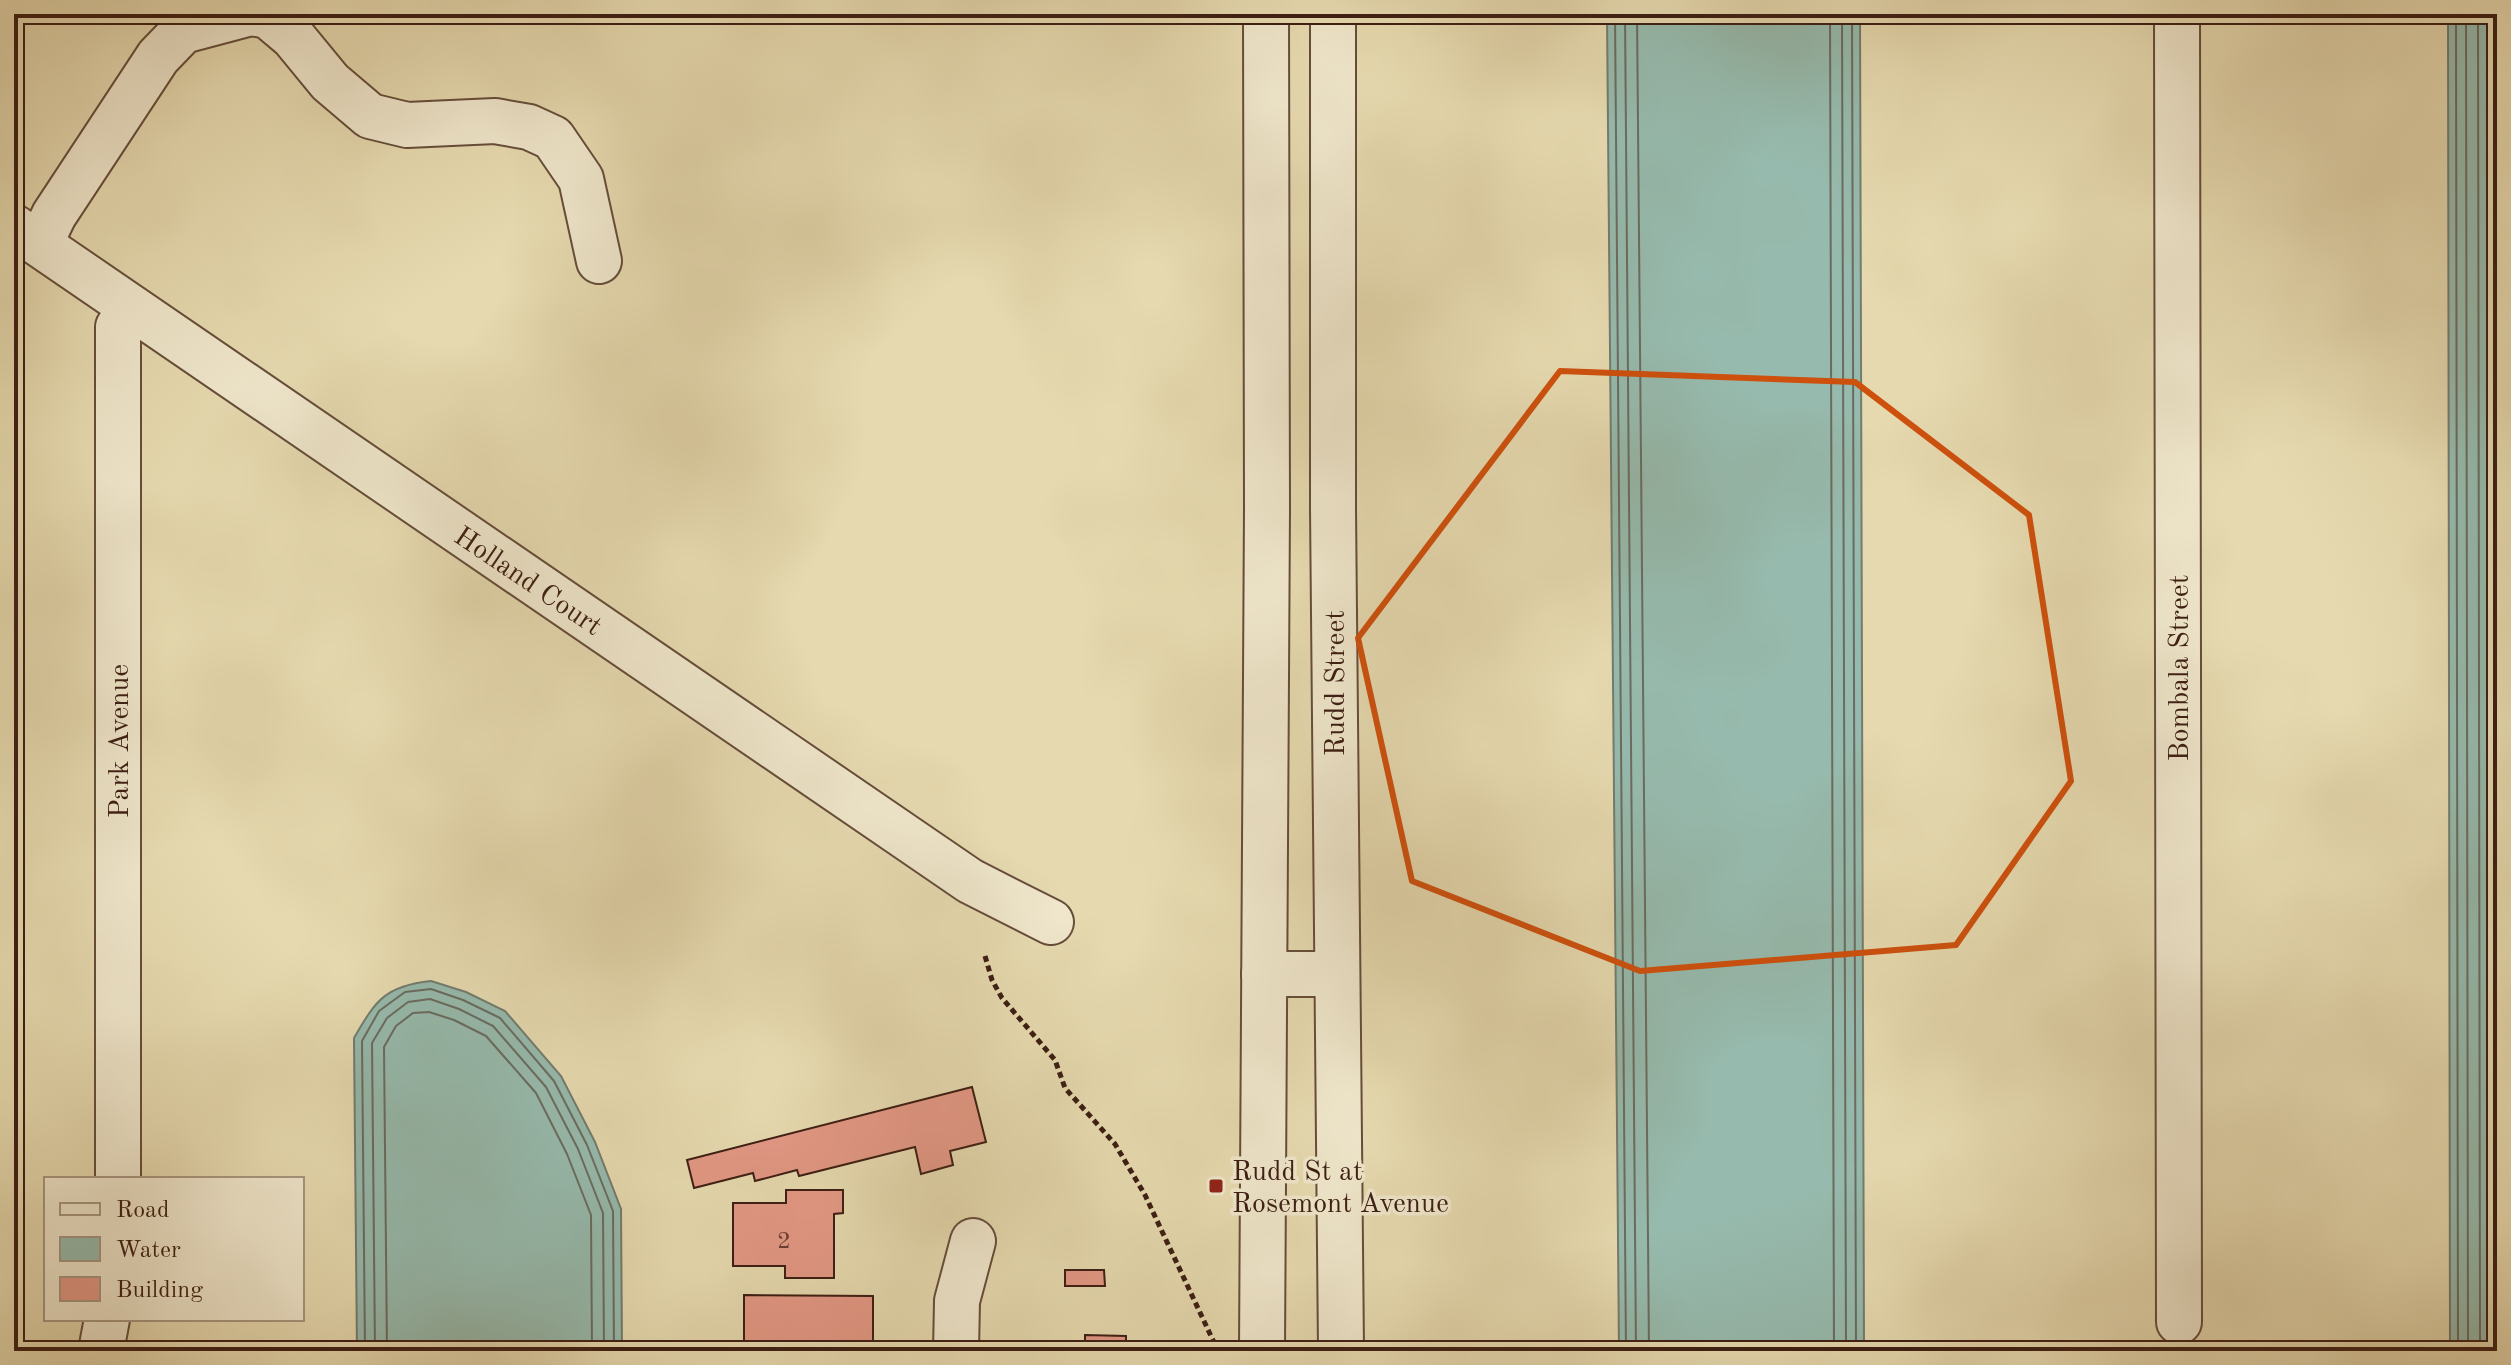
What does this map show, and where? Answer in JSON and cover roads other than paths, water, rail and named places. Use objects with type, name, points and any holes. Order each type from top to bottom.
[{"type":"street","points":[[27,236],[54,215],[158,57],[183,31],[247,14]]},
{"type":"street","points":[[257,14],[268,16],[293,37],[330,82],[370,116],[407,125],[495,121],[529,127],[553,138],[581,179],[599,261]]},
{"type":"street","points":[[1262,1351],[1267,508],[1266,14]]},
{"type":"street","name":"Rudd Street","points":[[1333,14],[1333,508],[1341,1351]]},
{"type":"street","name":"Bombala Street","points":[[2177,14],[2179,1322]]},
{"type":"street","name":"Holland Court","points":[[27,236],[970,881],[1051,922]]},
{"type":"street","name":"Park Avenue","points":[[118,1177],[118,327],[131,308]]},
{"type":"street","points":[[1267,508],[1333,508]]},
{"type":"street","points":[[1264,974],[1336,974]]},
{"type":"street","points":[[956,1351],[957,1301],[973,1241]]},
{"type":"street","points":[[101,1351],[107,1321]]},
{"type":"water","points":[[1607,14],[1860,14],[1864,1351],[1619,1351]]},
{"type":"water","points":[[2448,14],[2497,14],[2497,1351],[2450,1351]]},
{"type":"water","points":[[431,981],[466,992],[505,1011],[561,1076],[595,1142],[621,1209],[622,1351],[357,1351],[354,1038],[376,1005],[392,991]]},
{"type":"place","name":"Rudd St at Rosemont Avenue","points":[[1216,1186]]}]
